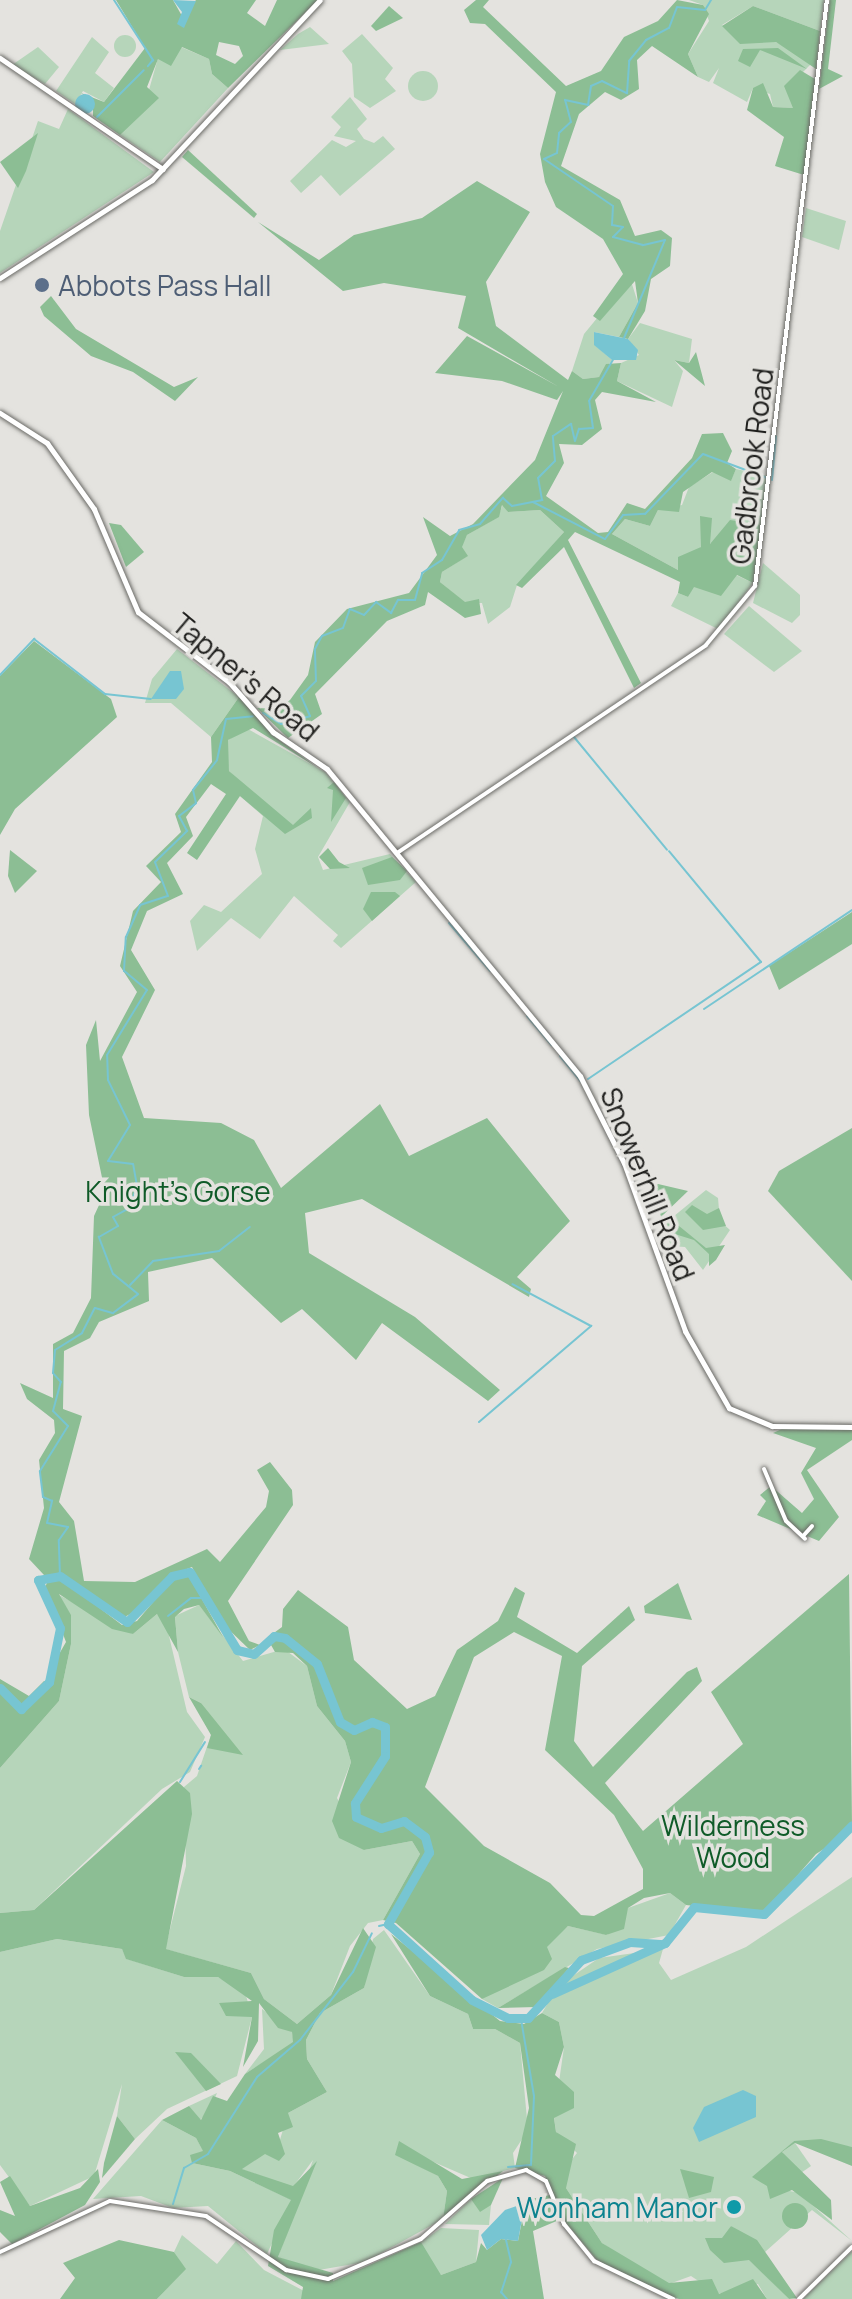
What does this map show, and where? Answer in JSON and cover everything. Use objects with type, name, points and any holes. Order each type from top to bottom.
[{"type":"street","points":[[0,278],[163,169],[320,0]]},
{"type":"street","name":"Gadbrook Road","points":[[397,853],[706,645],[755,586],[827,0]]},
{"type":"street","points":[[0,58],[163,169]]},
{"type":"street","name":"Tapner's Road","points":[[0,413],[47,443],[94,509],[138,612],[229,682],[273,732],[327,769],[397,853]]},
{"type":"street","name":"Snowerhill Road","points":[[397,853],[591,1093],[715,1391],[738,1414],[761,1424],[852,1427]]},
{"type":"street","points":[[764,1469],[786,1521],[804,1537],[812,1526]]},
{"type":"street","points":[[0,2252],[110,2201],[206,2216],[286,2270],[328,2279],[421,2239],[501,2176],[526,2170],[542,2176],[564,2224],[594,2261],[673,2299]]},
{"type":"street","points":[[799,2299],[852,2247]]},
{"type":"green space","points":[[116,0],[173,0],[182,16],[196,0],[256,0],[247,13],[265,26],[277,0],[318,0],[228,88],[212,74],[209,59],[182,47],[171,66],[158,59],[147,87],[159,98],[120,135],[93,116],[93,103],[81,93],[104,102],[145,48]],"holes":[[[219,42],[239,46],[243,56],[235,64],[216,55]]]},
{"type":"green space","points":[[476,0],[489,0],[483,7],[566,86],[601,71],[624,37],[658,21],[677,0],[703,5],[709,14],[688,54],[698,77],[652,46],[637,60],[639,89],[621,100],[605,92],[579,114],[561,166],[620,200],[635,236],[661,230],[672,238],[670,266],[651,279],[645,311],[628,339],[619,337],[638,303],[635,281],[600,321],[593,316],[623,274],[603,239],[556,207],[545,182],[540,154],[556,92],[485,24],[470,23],[464,10]]},
{"type":"green space","points":[[689,0],[824,0],[820,31],[753,6],[722,25],[738,40],[776,42],[806,57],[811,64],[795,80],[793,108],[773,107],[770,94],[753,88],[747,102],[713,83],[719,68],[709,82],[698,77],[688,54],[709,21],[703,5]]},
{"type":"green space","points":[[830,0],[836,0],[828,69],[843,76],[819,89]]},
{"type":"green space","points":[[389,6],[403,18],[376,31],[371,26]]},
{"type":"green space","points":[[753,6],[820,31],[816,69],[776,42],[740,44],[722,26]]},
{"type":"green space","points":[[310,27],[329,44],[280,50],[298,34]]},
{"type":"green space","points":[[362,34],[393,68],[385,79],[396,91],[370,108],[354,97],[352,64],[342,51]]},
{"type":"green space","points":[[125,35],[133,38],[136,46],[133,54],[125,57],[117,54],[114,46],[117,38]]},
{"type":"green space","points":[[92,37],[109,52],[95,73],[114,88],[104,102],[83,91],[75,104],[56,91]]},
{"type":"green space","points":[[38,47],[59,67],[45,84],[12,65]]},
{"type":"green space","points":[[181,47],[209,59],[212,74],[228,88],[160,162],[120,135],[145,104],[158,58]]},
{"type":"green space","points":[[778,48],[807,69],[760,50],[750,67],[738,61],[743,49]]},
{"type":"green space","points":[[800,70],[815,79],[804,175],[775,166],[784,137],[747,110],[753,88],[763,83],[773,107],[793,108],[784,86]]},
{"type":"green space","points":[[423,71],[434,75],[438,86],[434,97],[423,101],[412,97],[408,86],[412,75]]},
{"type":"green space","points":[[350,97],[367,119],[357,129],[364,139],[374,143],[383,136],[395,149],[340,196],[321,175],[301,193],[290,181],[332,140],[346,147],[356,141],[334,136],[341,127],[331,117]]},
{"type":"green space","points":[[68,109],[154,172],[0,273],[0,231],[38,121],[59,129]]},
{"type":"green space","points":[[38,133],[26,171],[18,188],[0,162]]},
{"type":"green space","points":[[188,150],[257,214],[254,218],[182,157]]},
{"type":"green space","points":[[477,181],[530,212],[486,282],[496,326],[568,380],[572,371],[583,379],[599,377],[606,364],[621,363],[617,381],[656,402],[602,392],[595,400],[602,429],[582,445],[559,444],[564,463],[546,496],[598,533],[608,532],[627,503],[645,509],[692,458],[702,434],[723,433],[732,451],[727,463],[736,469],[731,481],[712,472],[683,492],[679,512],[658,510],[650,526],[625,519],[612,534],[678,570],[678,557],[701,547],[700,516],[712,518],[710,544],[730,520],[761,525],[753,583],[737,575],[721,596],[694,587],[688,597],[678,593],[680,582],[575,532],[568,540],[641,683],[634,688],[564,547],[522,588],[516,585],[564,532],[540,510],[508,512],[502,505],[499,517],[467,535],[462,547],[468,556],[442,572],[440,582],[465,602],[479,599],[481,614],[465,618],[428,592],[425,605],[387,621],[315,694],[322,714],[288,738],[257,708],[278,709],[290,700],[308,675],[315,642],[347,609],[409,593],[437,555],[423,517],[450,536],[473,524],[535,460],[563,391],[557,400],[502,381],[435,373],[467,336],[559,387],[458,328],[466,296],[384,283],[343,291],[258,222],[319,260],[354,235],[422,218]]},
{"type":"green space","points":[[806,208],[846,221],[839,250],[802,237]]},
{"type":"green space","points":[[630,278],[638,303],[619,337],[594,332],[594,344],[612,360],[599,377],[583,379],[572,371],[584,334]]},
{"type":"green space","points":[[51,296],[76,329],[174,387],[198,377],[175,401],[133,372],[91,356],[44,316],[40,307]]},
{"type":"green space","points":[[640,323],[692,339],[689,363],[674,360],[683,371],[672,407],[617,381],[621,363],[639,355],[628,339]]},
{"type":"green space","points":[[696,352],[705,386],[674,360],[689,363]]},
{"type":"green space","points":[[736,469],[768,476],[761,525],[701,547],[678,570],[612,534],[625,519],[650,526],[658,510],[682,505],[689,487],[713,472],[731,480]]},
{"type":"green space","points":[[503,504],[508,512],[540,510],[564,532],[517,585],[510,607],[488,624],[482,603],[465,603],[440,582],[442,572],[467,556],[461,547],[467,535],[498,517]]},
{"type":"green space","points":[[109,523],[121,525],[144,552],[126,567]]},
{"type":"green space","points":[[763,563],[800,595],[800,615],[792,623],[753,603]]},
{"type":"green space","points":[[736,575],[753,583],[718,629],[671,606],[678,593],[688,597],[693,587]]},
{"type":"green space","points":[[749,606],[802,651],[774,672],[724,634]]},
{"type":"green space","points":[[34,641],[111,699],[117,717],[15,809],[0,835],[0,676]]},
{"type":"green space","points":[[177,649],[239,697],[211,737],[171,703],[145,703],[152,679]]},
{"type":"green space","name":"Knight's Gorse","points":[[239,697],[272,735],[318,768],[253,728],[228,740],[229,771],[293,825],[311,808],[312,818],[285,834],[240,796],[197,860],[187,853],[226,794],[211,784],[186,817],[193,836],[167,863],[183,894],[147,911],[131,950],[155,990],[122,1057],[144,1118],[221,1123],[254,1140],[281,1188],[380,1104],[409,1156],[487,1118],[570,1221],[517,1277],[531,1289],[529,1297],[362,1199],[305,1213],[309,1253],[415,1317],[500,1390],[488,1401],[382,1323],[356,1360],[302,1309],[281,1323],[212,1258],[148,1272],[149,1301],[99,1322],[90,1338],[64,1351],[63,1409],[82,1416],[59,1502],[74,1521],[84,1581],[135,1582],[207,1549],[220,1562],[266,1507],[269,1491],[257,1470],[270,1462],[292,1490],[293,1505],[228,1601],[249,1641],[260,1645],[250,1650],[221,1622],[192,1567],[169,1576],[143,1607],[121,1619],[65,1576],[44,1575],[29,1559],[44,1508],[39,1460],[55,1433],[54,1420],[27,1399],[20,1383],[53,1398],[53,1344],[73,1333],[91,1298],[94,1216],[105,1192],[89,1115],[86,1045],[96,1020],[100,1061],[137,992],[120,966],[133,911],[161,882],[146,866],[181,832],[175,814],[212,762],[211,737]]},
{"type":"green space","points":[[246,728],[325,772],[350,802],[318,857],[323,870],[390,854],[416,882],[341,948],[333,941],[338,935],[294,896],[260,939],[231,918],[197,951],[190,921],[204,905],[221,912],[262,874],[255,849],[263,816],[240,796],[246,787],[229,771],[226,753],[228,740]]},
{"type":"green space","points":[[334,782],[346,798],[331,822],[333,790],[327,788]]},
{"type":"green space","points":[[328,848],[339,862],[350,868],[330,869],[319,857]]},
{"type":"green space","points":[[10,850],[37,871],[15,893],[8,876]]},
{"type":"green space","points":[[392,857],[407,871],[400,880],[368,885],[362,868]]},
{"type":"green space","points":[[371,892],[395,892],[400,896],[372,921],[363,909]]},
{"type":"green space","points":[[852,912],[852,944],[779,990],[769,966]]},
{"type":"green space","points":[[852,1128],[852,1281],[768,1191],[779,1171]]},
{"type":"green space","points":[[654,1185],[688,1191],[661,1217]]},
{"type":"green space","points":[[706,1190],[718,1198],[720,1221],[730,1230],[703,1270],[685,1247],[671,1246],[663,1225]]},
{"type":"green space","points":[[692,1205],[707,1214],[719,1208],[726,1226],[703,1230],[685,1212]]},
{"type":"green space","points":[[668,1217],[706,1248],[725,1245],[716,1260],[709,1266],[709,1254],[694,1240],[665,1231]]},
{"type":"green space","points":[[782,1429],[852,1429],[852,1440],[807,1470],[839,1517],[819,1541],[757,1515],[766,1501],[760,1495],[771,1486],[802,1513],[814,1499],[801,1473],[816,1448],[773,1433]]},
{"type":"green space","points":[[188,1574],[223,1637],[199,1605],[184,1609],[175,1617],[178,1652],[157,1614],[133,1634],[112,1629],[59,1594],[71,1615],[71,1644],[59,1701],[0,1768],[0,1679],[29,1696],[44,1681],[54,1684],[54,1663],[66,1642],[45,1587],[49,1579],[61,1579],[122,1625],[137,1621],[173,1579]]},
{"type":"green space","name":"Wilderness Wood","points":[[849,1574],[852,1825],[844,1836],[816,1854],[764,1914],[686,1905],[670,1893],[644,1898],[628,1908],[624,1929],[606,1935],[568,1926],[547,1947],[552,1959],[544,1970],[482,1999],[396,1923],[383,1920],[420,1854],[412,1841],[364,1850],[339,1838],[332,1821],[351,1762],[345,1741],[317,1706],[307,1666],[293,1653],[275,1652],[267,1638],[282,1627],[283,1609],[298,1590],[348,1627],[354,1660],[407,1709],[435,1696],[457,1650],[498,1621],[515,1587],[525,1593],[517,1617],[577,1653],[629,1606],[635,1620],[582,1666],[574,1741],[593,1767],[687,1672],[697,1667],[702,1681],[605,1783],[643,1831],[743,1744],[711,1692]],"holes":[[[514,1632],[562,1656],[545,1750],[614,1815],[643,1869],[643,1889],[594,1916],[581,1915],[550,1883],[484,1846],[425,1787],[474,1657]]]},
{"type":"green space","points":[[678,1583],[692,1620],[645,1613],[644,1606]]},
{"type":"green space","points":[[59,1595],[133,1634],[157,1614],[165,1619],[187,1712],[205,1737],[190,1772],[162,1789],[34,1910],[0,1913],[0,1768],[59,1701],[71,1644],[71,1616]]},
{"type":"green space","points":[[199,1605],[243,1661],[284,1649],[307,1666],[317,1706],[345,1741],[351,1762],[337,1798],[364,1850],[412,1841],[420,1854],[383,1920],[368,1923],[350,1946],[331,1995],[297,2024],[264,1999],[251,1973],[165,1949],[186,1866],[184,1787],[197,1776],[211,1735],[201,1703],[189,1697],[178,1652],[175,1616]]},
{"type":"green space","points":[[189,1697],[201,1703],[243,1755],[207,1748],[211,1735]]},
{"type":"green space","points":[[177,1781],[190,1793],[192,1814],[166,1949],[251,1973],[264,1999],[297,2024],[331,1995],[363,1928],[376,1947],[364,1988],[320,2013],[306,2040],[307,2059],[327,2092],[288,2113],[293,2127],[278,2133],[285,2154],[279,2161],[265,2154],[242,2169],[293,2186],[317,2161],[278,2257],[333,2273],[333,2281],[421,2242],[441,2275],[476,2262],[481,2243],[487,2250],[501,2239],[518,2241],[526,2200],[550,2195],[559,2220],[533,2231],[544,2299],[301,2299],[303,2287],[268,2266],[274,2230],[291,2200],[230,2171],[192,2163],[190,2155],[203,2151],[196,2138],[162,2120],[189,2106],[201,2120],[213,2096],[227,2101],[245,2074],[293,2042],[292,2032],[278,2028],[259,2003],[258,2041],[243,2067],[252,2017],[226,2016],[219,2003],[252,2001],[218,1977],[184,1977],[126,1959],[122,1949],[57,1939],[0,1952],[0,1913],[34,1910]]},
{"type":"green space","points":[[852,1877],[852,2147],[794,2141],[769,2164],[767,2186],[799,2193],[852,2241],[812,2210],[765,2252],[731,2226],[718,2257],[749,2259],[789,2299],[767,2299],[758,2284],[718,2294],[691,2276],[669,2284],[647,2274],[602,2243],[566,2188],[565,2168],[577,2153],[556,2132],[554,2117],[564,2047],[559,2022],[542,2013],[558,1986],[599,1958],[663,1949],[659,1963],[671,1980],[746,1947]]},
{"type":"green space","points":[[670,1893],[686,1905],[669,1935],[597,1949],[498,2008],[482,1999],[568,1926],[607,1935],[628,1908]]},
{"type":"green space","points":[[384,1930],[430,1996],[468,2014],[473,2029],[495,2029],[520,2043],[528,2130],[513,2153],[515,2168],[473,2179],[422,2157],[403,2158],[438,2176],[447,2191],[443,2219],[365,2262],[313,2271],[278,2257],[313,2160],[293,2187],[241,2169],[279,2143],[288,2113],[327,2092],[307,2059],[306,2040],[320,2013],[364,1988],[373,1939]]},
{"type":"green space","points":[[391,1934],[500,2021],[524,2024],[542,2013],[559,2022],[564,2047],[555,2075],[574,2092],[574,2108],[554,2118],[556,2132],[576,2144],[566,2188],[602,2243],[669,2283],[712,2279],[719,2294],[753,2279],[767,2299],[679,2299],[633,2283],[596,2259],[562,2218],[545,2176],[515,2168],[529,2108],[520,2043],[495,2029],[473,2029],[468,2014],[430,1996]]},
{"type":"green space","points":[[57,1939],[122,1949],[127,1959],[184,1977],[218,1977],[245,1992],[252,2017],[237,2076],[167,2109],[135,2139],[117,2116],[122,2084],[94,2176],[30,2206],[0,2165],[0,1952]]},
{"type":"green space","points":[[565,1967],[569,1968],[536,2007],[498,2008]]},
{"type":"green space","points":[[262,2009],[292,2032],[294,2043],[245,2074],[264,2049]]},
{"type":"green space","points":[[175,2052],[191,2053],[221,2084],[206,2091]]},
{"type":"green space","points":[[217,2093],[210,2110],[198,2122],[189,2106]]},
{"type":"green space","points":[[117,2116],[135,2139],[102,2178],[104,2163]]},
{"type":"green space","points":[[162,2120],[196,2138],[204,2152],[192,2163],[230,2171],[292,2200],[267,2254],[208,2206],[173,2208],[141,2196],[93,2199]]},
{"type":"green space","points":[[821,2139],[852,2147],[852,2166],[795,2143],[782,2152],[831,2200],[832,2220],[792,2190],[770,2199],[767,2186],[752,2177],[794,2141]]},
{"type":"green space","points":[[399,2141],[462,2179],[503,2171],[443,2219],[447,2191],[438,2176],[395,2155]]},
{"type":"green space","points":[[795,2143],[811,2166],[798,2175],[782,2152]]},
{"type":"green space","points":[[98,2169],[100,2182],[85,2205],[12,2244],[0,2232],[0,2210],[15,2216],[0,2182],[10,2176],[30,2206],[80,2188]]},
{"type":"green space","points":[[680,2169],[714,2177],[711,2192],[689,2198]]},
{"type":"green space","points":[[503,2178],[491,2205],[480,2212],[471,2199]]},
{"type":"green space","points":[[471,2199],[491,2205],[489,2225],[445,2224]]},
{"type":"green space","points":[[795,2203],[804,2207],[808,2216],[804,2225],[795,2229],[786,2225],[782,2216],[786,2207]]},
{"type":"green space","points":[[731,2226],[757,2240],[797,2298],[789,2299],[749,2260],[724,2263],[710,2250],[705,2238],[722,2238]]},
{"type":"green space","points":[[441,2228],[479,2230],[476,2262],[441,2275],[432,2269],[421,2242]]},
{"type":"green space","points":[[182,2235],[217,2264],[236,2241],[264,2270],[306,2292],[301,2299],[157,2299],[185,2269],[174,2252]]},
{"type":"green space","points":[[119,2240],[174,2252],[186,2269],[157,2299],[60,2299],[75,2278],[63,2263]]},
{"type":"green space","points":[[852,2251],[852,2299],[803,2299],[846,2257]]},
{"type":"water","points":[[173,0],[196,1],[184,28],[177,24],[182,12]]},
{"type":"water","points":[[85,94],[92,97],[95,104],[92,111],[85,114],[78,111],[75,104],[78,97]]},
{"type":"water","points":[[594,332],[628,339],[638,350],[636,360],[612,360],[594,345]]},
{"type":"water","points":[[170,671],[181,671],[184,689],[176,699],[151,699]]},
{"type":"water","points":[[743,2090],[756,2096],[756,2117],[699,2142],[693,2128],[704,2107]]},
{"type":"water","points":[[525,2203],[518,2241],[501,2239],[487,2250],[481,2235],[505,2210]]},
{"type":"waterway","points":[[114,0],[153,60],[148,66]]},
{"type":"waterway","points":[[624,338],[665,240],[643,245],[613,237],[623,227],[612,225],[613,206],[544,159],[557,153],[559,133],[571,122],[565,100],[588,105],[591,86],[602,81],[627,93],[629,61],[646,40],[669,28],[677,7],[705,10],[711,0]]},
{"type":"waterway","points":[[97,117],[144,70]]},
{"type":"waterway","points":[[263,713],[281,724],[310,716],[301,696],[316,681],[315,649],[322,636],[343,628],[350,609],[364,615],[376,602],[391,613],[398,600],[415,600],[422,573],[442,560],[459,530],[480,524],[503,498],[512,506],[542,500],[538,478],[555,461],[553,436],[571,424],[575,441],[579,429],[593,428],[589,401],[614,358]]},
{"type":"waterway","points":[[772,480],[776,436]]},
{"type":"waterway","points":[[533,502],[605,539],[623,515],[645,514],[703,454],[767,478]]},
{"type":"waterway","points":[[0,675],[34,639],[105,694],[151,699]]},
{"type":"waterway","points":[[60,1576],[59,1540],[68,1527],[47,1523],[52,1501],[43,1497],[40,1471],[68,1426],[53,1411],[61,1382],[53,1373],[55,1350],[82,1333],[95,1308],[113,1313],[138,1294],[113,1274],[99,1237],[118,1226],[113,1217],[129,1208],[137,1186],[133,1164],[108,1161],[130,1125],[108,1080],[107,1055],[147,990],[124,971],[126,937],[140,905],[168,896],[155,862],[187,831],[179,816],[196,803],[193,790],[217,760],[226,719],[253,716]]},
{"type":"waterway","points":[[574,737],[667,850]]},
{"type":"waterway","points":[[588,1079],[761,962],[669,851]]},
{"type":"waterway","points":[[704,1009],[852,910]]},
{"type":"waterway","points":[[449,923],[490,971]]},
{"type":"waterway","points":[[527,1016],[551,1045]]},
{"type":"waterway","points":[[560,1056],[581,1082]]},
{"type":"waterway","points":[[130,1285],[153,1261],[219,1251],[250,1227]]},
{"type":"waterway","points":[[479,1422],[591,1326],[512,1284]]},
{"type":"waterway","points":[[0,1688],[21,1709],[49,1682],[60,1628],[38,1580],[60,1576],[127,1622],[172,1576],[190,1572],[237,1650],[254,1654],[274,1636],[285,1638],[317,1664],[340,1722],[354,1730],[372,1722],[385,1727],[385,1756],[355,1803],[356,1817],[381,1828],[404,1821],[425,1837],[429,1852],[388,1924],[472,2000],[508,2018],[528,2018],[581,1960],[630,1942],[660,1944]]},
{"type":"waterway","points":[[168,1616],[191,1598],[205,1598]]},
{"type":"waterway","points":[[180,1782],[205,1742]]},
{"type":"waterway","points":[[552,1994],[665,1943],[694,1907],[764,1914],[852,1825]]},
{"type":"waterway","points":[[379,1926],[388,1924]]},
{"type":"waterway","points":[[173,2204],[184,2168],[208,2154],[257,2077],[300,2040],[353,1972],[372,1933]]},
{"type":"waterway","points":[[508,2167],[531,2165],[534,2096],[521,2019]]},
{"type":"waterway","points":[[506,2240],[511,2262],[501,2292],[507,2299]]},
{"type":"place","name":"Abbots Pass Hall","points":[[42,285]]},
{"type":"place","name":"Wonham Manor","points":[[734,2207]]}]
